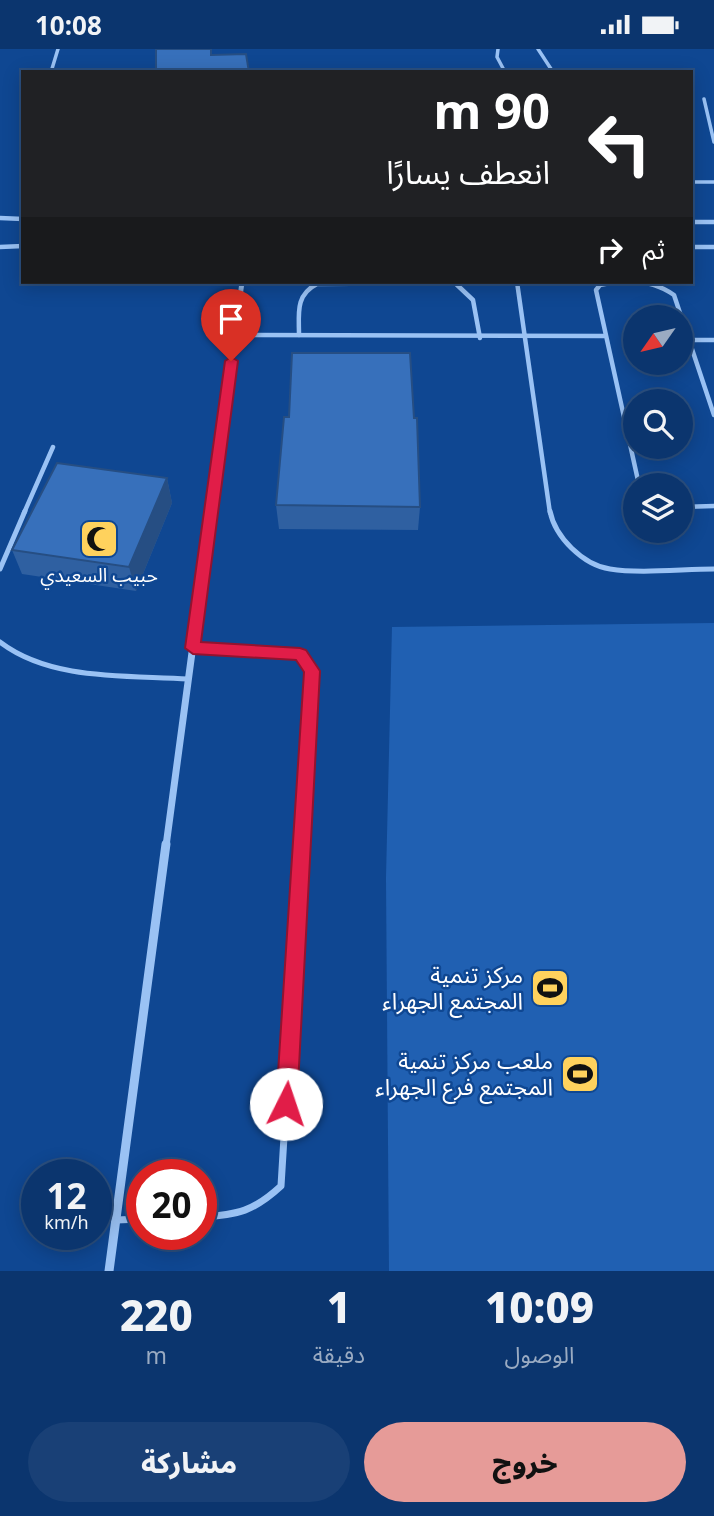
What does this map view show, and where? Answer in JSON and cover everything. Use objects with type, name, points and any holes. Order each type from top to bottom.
[{"type":"street","points":[[0,218],[21,219]]},
{"type":"street","points":[[693,222],[714,222]]},
{"type":"street","points":[[0,247],[21,246]]},
{"type":"street","points":[[693,247],[714,247]]},
{"type":"street","points":[[109,1271],[242,284]]},
{"type":"lane","points":[[52,70],[58,49]]},
{"type":"lane","points":[[498,49],[497,57],[504,70]]},
{"type":"lane","points":[[538,49],[552,70]]},
{"type":"lane","points":[[704,99],[714,142]]},
{"type":"lane","points":[[693,182],[714,182]]},
{"type":"lane","points":[[299,335],[300,296],[305,288],[317,284]]},
{"type":"lane","points":[[457,284],[468,290],[474,299],[480,338]]},
{"type":"lane","points":[[517,284],[550,515],[556,531],[569,546],[608,569],[714,569]]},
{"type":"lane","points":[[627,284],[600,285],[596,290],[636,473]]},
{"type":"lane","points":[[657,284],[666,287],[674,295],[677,305]]},
{"type":"lane","points":[[235,335],[480,338],[604,336]]},
{"type":"lane","points":[[693,340],[714,340]]},
{"type":"lane","points":[[693,354],[714,415]]},
{"type":"lane","points":[[0,569],[53,447]]},
{"type":"lane","points":[[693,507],[714,506]]},
{"type":"lane","points":[[0,642],[13,654],[40,665],[188,679]]},
{"type":"lane","points":[[193,648],[300,654],[312,671],[281,1185],[259,1207],[237,1215],[217,1216]]},
{"type":"lane","points":[[116,1220],[126,1220]]},
{"type":"shaded area","name":"مركز تنمية المجتمع الجهراء","points":[[714,623],[714,1271],[389,1271],[386,878],[392,627]]},
{"type":"building","points":[[156,49],[211,49],[211,55],[246,54],[249,70],[156,70]]},
{"type":"building","points":[[292,353],[410,353],[414,418],[417,418],[420,507],[276,505],[284,417],[289,417]]},
{"type":"building","name":"حبيب السعيدي","points":[[57,463],[167,478],[129,567],[12,550]]},
{"type":"place","name":"حبيب السعيدي","points":[[99,539]]},
{"type":"place","name":"مركز تنمية المجتمع الجهراء","points":[[550,988]]},
{"type":"place","name":"ملعب مركز تنمية المجتمع فرع الجهراء","points":[[580,1074]]},
{"type":"route","points":[[231,361],[193,648],[300,654],[312,671],[286,1104]]}]
